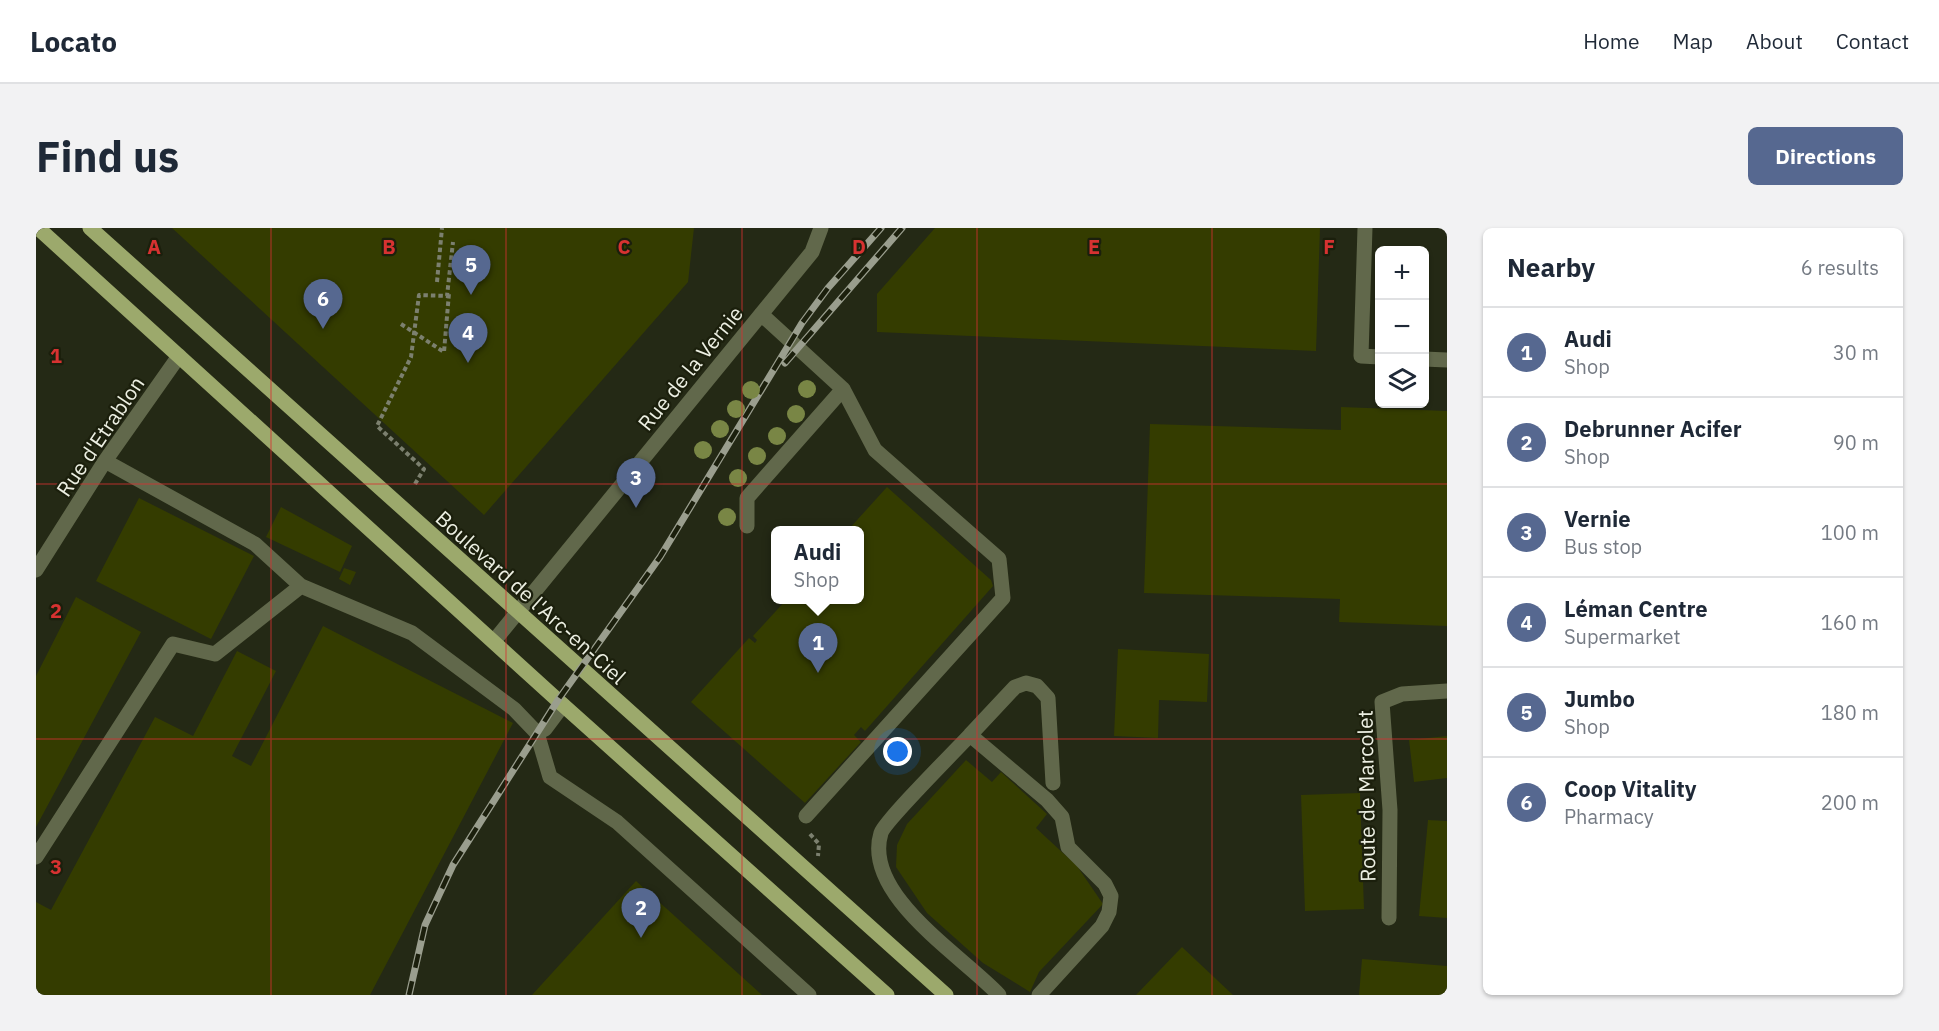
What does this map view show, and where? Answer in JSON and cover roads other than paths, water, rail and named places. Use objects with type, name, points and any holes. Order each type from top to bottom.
[{"type":"main road","points":[[38,228],[563,705],[887,995]]},
{"type":"main road","name":"Boulevard de l'Arc-en-Ciel","points":[[90,228],[946,995]]},
{"type":"street","name":"Rue de la Vernie","points":[[494,641],[812,252],[821,228]]},
{"type":"street","points":[[1365,228],[1361,356],[1375,357]]},
{"type":"street","points":[[761,314],[843,388],[874,450],[999,559],[1003,598],[806,816]]},
{"type":"street","name":"Rue d'Etrablon","points":[[36,570],[105,461],[179,356]]},
{"type":"street","points":[[1429,359],[1447,360]]},
{"type":"street","points":[[747,526],[747,498],[843,388]]},
{"type":"street","points":[[105,461],[255,544],[301,585],[412,633],[514,709],[537,733],[550,777],[617,822],[809,995]]},
{"type":"street","points":[[36,857],[173,644],[215,654],[301,585]]},
{"type":"street","points":[[999,995],[925,927],[892,891],[884,878],[878,853],[881,831],[1015,687],[1026,683],[1037,686],[1048,698],[1053,783]]},
{"type":"street","name":"Route de Marcolet","points":[[1389,918],[1390,810],[1382,702],[1402,694],[1447,691]]},
{"type":"street","points":[[537,733],[544,729],[563,705]]},
{"type":"street","points":[[970,735],[1047,800],[1062,817],[1068,847],[1105,884],[1111,896],[1109,912],[1102,926],[1039,995]]},
{"type":"railway","points":[[409,995],[425,925],[453,865],[558,700],[660,557],[802,323],[828,288],[881,228]]},
{"type":"railway","points":[[785,363],[902,228]]},
{"type":"place","name":"Jumbo","points":[[471,295]]},
{"type":"place","name":"Coop Vitality","points":[[323,329]]},
{"type":"place","name":"Léman Centre","points":[[468,363]]},
{"type":"place","name":"Vernie","points":[[636,508]]},
{"type":"place","name":"Audi","points":[[818,673]]},
{"type":"place","name":"Debrunner Acifer","points":[[641,938]]}]
